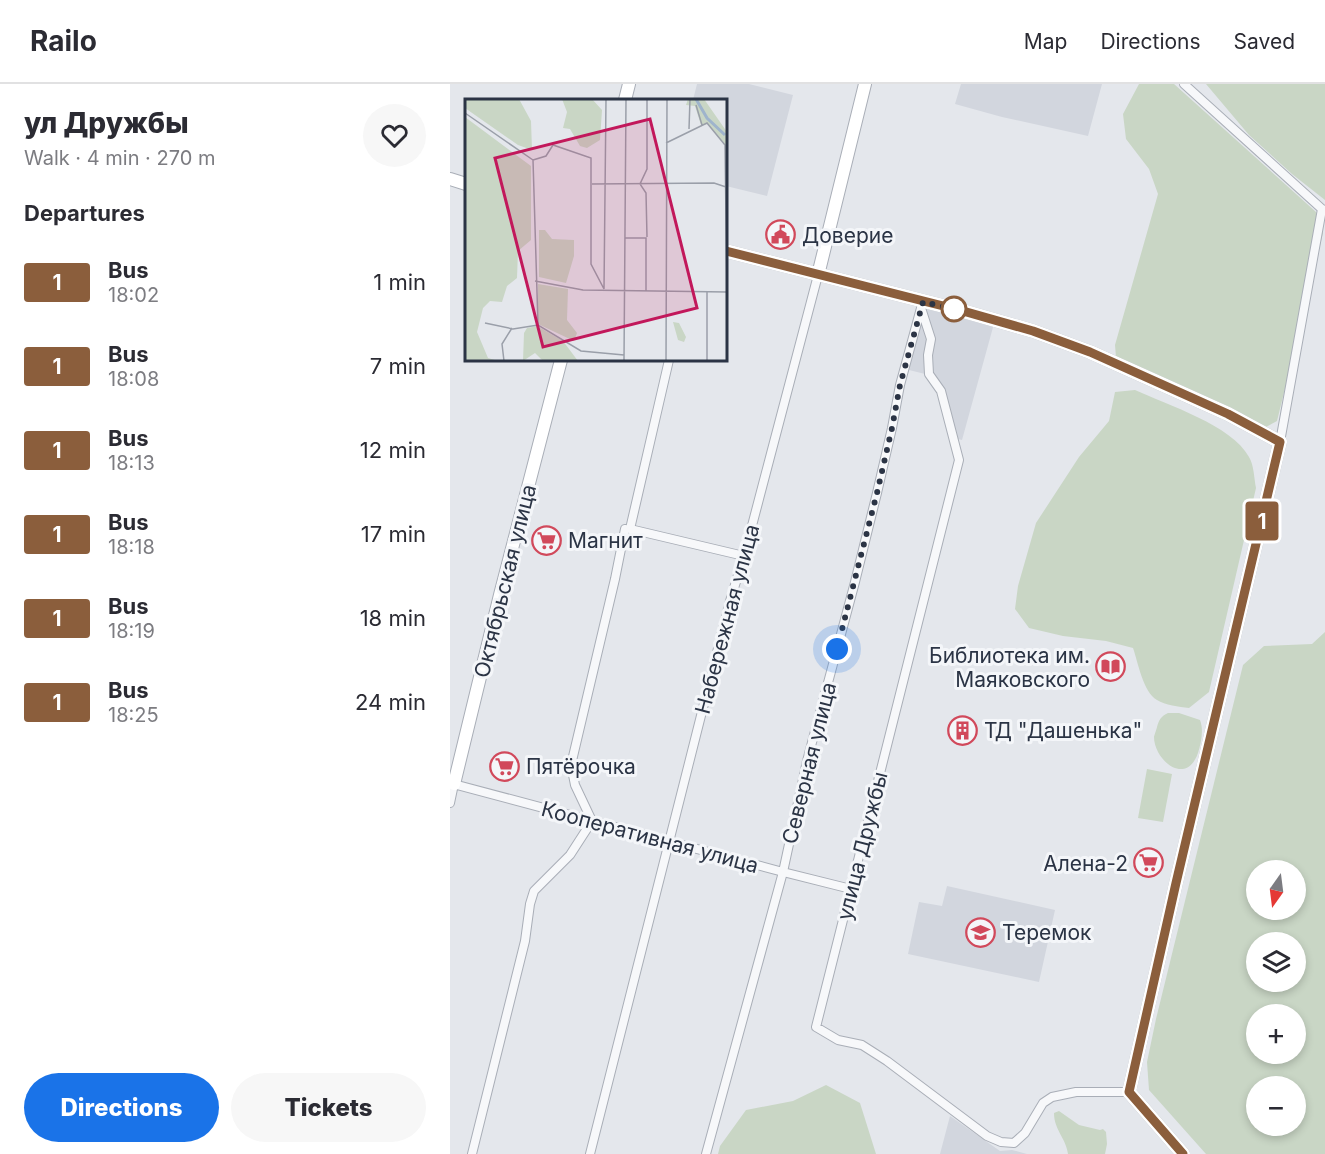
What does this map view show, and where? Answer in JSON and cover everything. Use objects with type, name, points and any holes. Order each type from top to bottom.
[{"type":"street","points":[[625,99],[629,84]]},
{"type":"street","name":"Набережная улица","points":[[590,1154],[730,601],[818,275],[865,84]]},
{"type":"street","points":[[1183,1154],[1129,1092],[1280,442],[1323,209],[1184,84]]},
{"type":"street","points":[[450,179],[465,184]]},
{"type":"street","points":[[728,252],[922,305],[963,311],[1033,331],[1090,352],[1228,414],[1280,442]]},
{"type":"street","name":"Северная улица","points":[[706,1154],[783,872],[807,761],[855,582],[900,385],[922,305]]},
{"type":"street","name":"улица Дружбы","points":[[922,305],[931,339],[928,355],[929,375],[941,391],[959,460],[816,1027],[838,1040],[862,1045],[987,1136],[1001,1142],[1014,1143],[1025,1133],[1043,1103],[1052,1097],[1076,1092],[1129,1092]]},
{"type":"street","name":"Октябрьская улица","points":[[450,803],[452,784],[560,362]]},
{"type":"street","points":[[472,1154],[525,941],[534,891],[570,855],[592,821],[575,784],[571,765],[669,362]]},
{"type":"street","points":[[628,529],[744,556]]},
{"type":"street","name":"Кооперативная улица","points":[[452,784],[851,889]]},
{"type":"shaded area","points":[[697,84],[749,84],[793,95],[767,196],[728,186],[728,99],[693,99]]},
{"type":"shaded area","points":[[961,84],[1102,84],[1088,136],[955,104]]},
{"type":"shaded area","points":[[923,301],[995,320],[962,440],[954,438],[941,391],[929,375],[905,369]]},
{"type":"shaded area","name":"Теремок","points":[[947,886],[1055,910],[1039,982],[908,954],[919,902],[942,906]]},
{"type":"shaded area","points":[[950,1116],[1000,1151],[1012,1150],[1027,1154],[940,1154]]},
{"type":"green space","points":[[1139,84],[1174,84],[1316,212],[1323,233],[1277,421],[1266,427],[1116,357],[1115,345],[1158,194],[1149,169],[1126,139],[1123,114]]},
{"type":"green space","points":[[1206,84],[1325,84],[1325,200],[1249,135]]},
{"type":"green space","points":[[1135,390],[1198,417],[1229,435],[1249,457],[1254,472],[1256,488],[1209,692],[1189,708],[1164,703],[1152,696],[1145,684],[1133,648],[1029,628],[1015,609],[1018,586],[1036,523],[1079,457],[1109,421],[1115,392]]},
{"type":"green space","points":[[1325,632],[1325,1154],[1206,1154],[1149,1090],[1147,1062],[1156,1019],[1243,665],[1264,646],[1312,644]]},
{"type":"green space","points":[[1168,713],[1179,713],[1200,720],[1202,732],[1198,753],[1193,763],[1186,768],[1179,769],[1172,766],[1159,754],[1155,746],[1154,737],[1159,722]]},
{"type":"green space","points":[[1147,769],[1172,774],[1163,822],[1138,818]]},
{"type":"green space","points":[[826,1085],[860,1103],[876,1154],[718,1154],[720,1146],[746,1110],[793,1101]]},
{"type":"green space","points":[[1059,1111],[1079,1125],[1103,1129],[1106,1132],[1107,1144],[1105,1154],[1068,1154],[1055,1119],[1054,1113]]},
{"type":"bus line","name":"1","points":[[728,252],[1033,331],[1090,352],[1188,396],[1280,442],[1129,1092],[1183,1154]]},
{"type":"place","name":"Доверие","points":[[781,235]]},
{"type":"place","name":"Магнит","points":[[547,540]]},
{"type":"place","name":"Библиотека им. Маяковского","points":[[1111,667]]},
{"type":"place","name":"ТД \"Дашенька\"","points":[[963,730]]},
{"type":"place","name":"Пятёрочка","points":[[505,766]]},
{"type":"place","name":"Алена-2","points":[[1149,863]]},
{"type":"place","name":"Теремок","points":[[981,932]]},
{"type":"route","points":[[837,649],[877,493],[900,385],[923,302],[954,309]]}]
